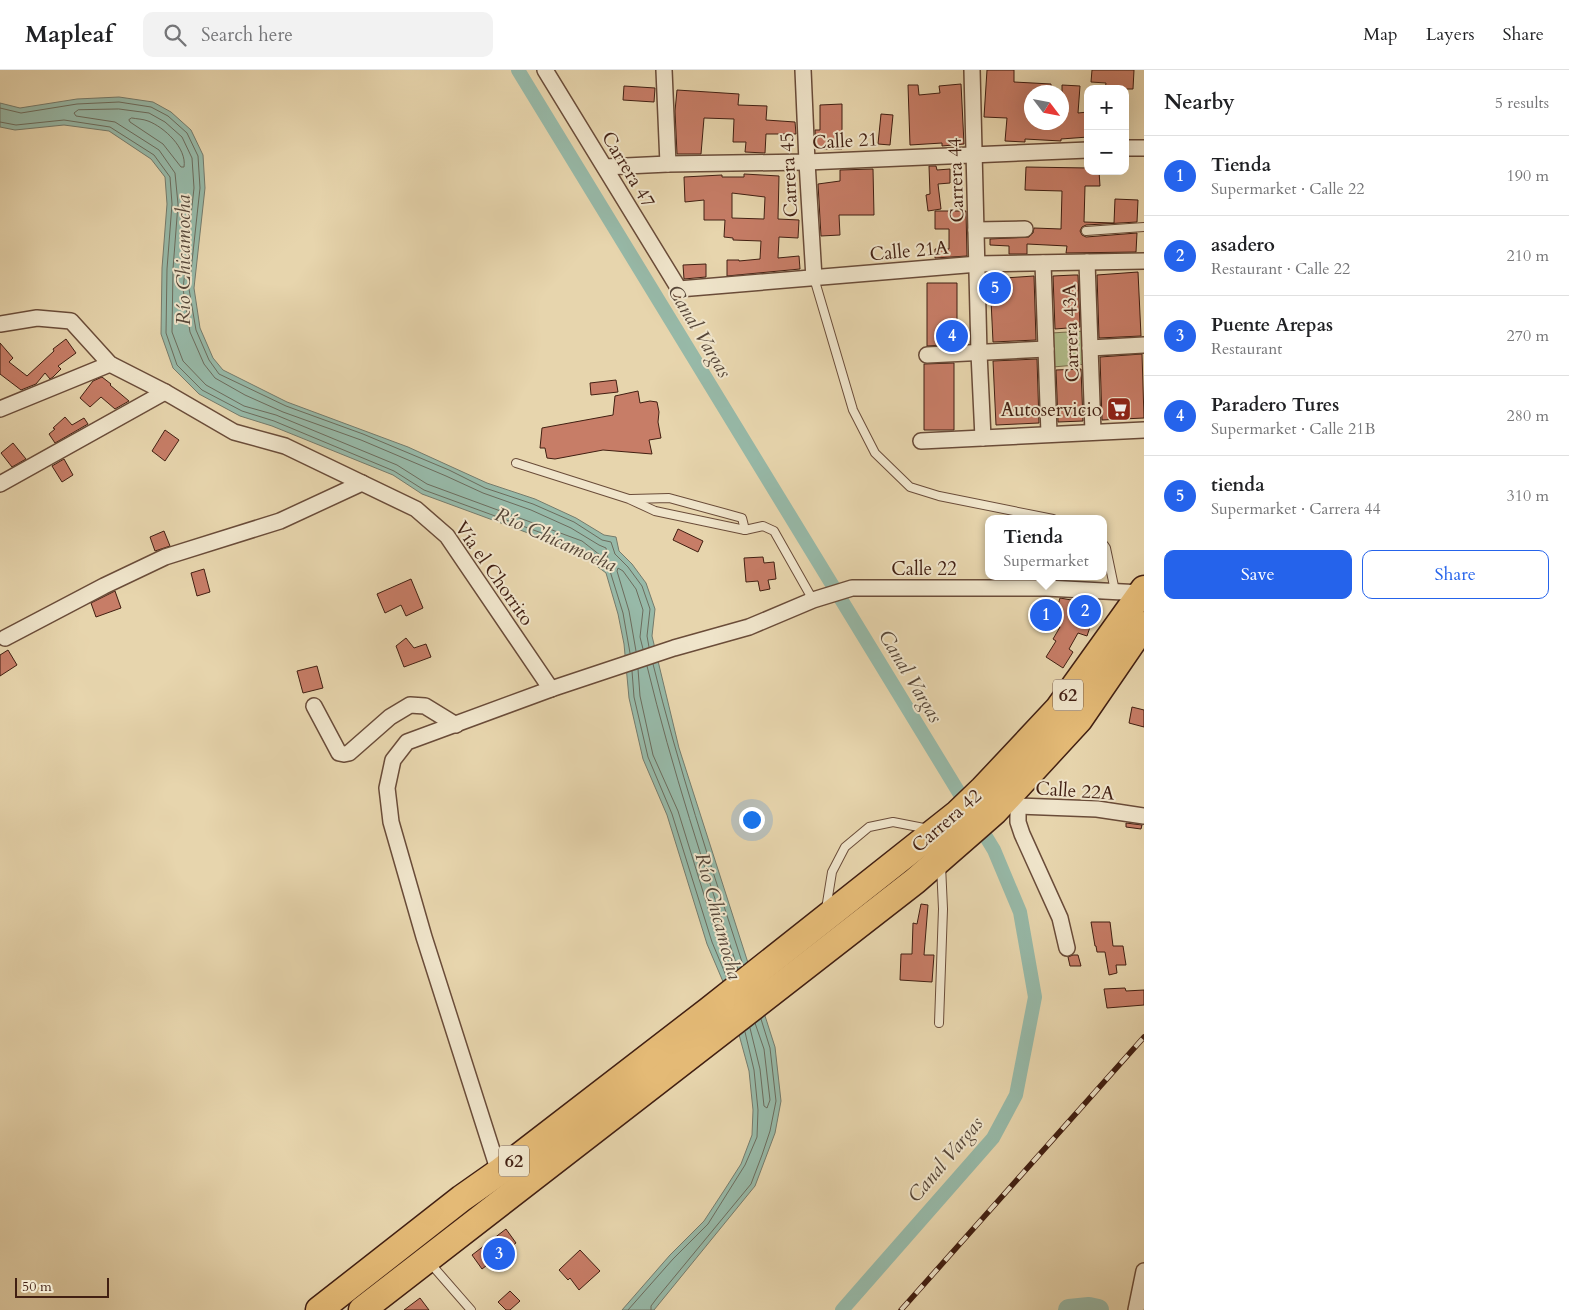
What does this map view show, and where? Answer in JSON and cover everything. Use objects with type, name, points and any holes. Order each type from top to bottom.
[{"type":"highway","name":"Carrera 42","points":[[1000,802],[1058,709],[1143,591]]},
{"type":"highway","name":"Carrera 42","points":[[715,1021],[771,960],[936,830],[964,823],[1000,802],[1079,720],[1144,625]]},
{"type":"highway","name":"Carrera 42","points":[[715,1021],[781,985],[915,881],[941,858],[964,823]]},
{"type":"highway","name":"62","points":[[319,1310],[462,1198],[715,1021]]},
{"type":"highway","name":"62","points":[[362,1310],[427,1260],[715,1021]]},
{"type":"street","name":"Carrera 47","points":[[545,70],[679,289]]},
{"type":"street","points":[[664,70],[668,164]]},
{"type":"street","name":"Carrera 45","points":[[804,70],[814,278]]},
{"type":"street","name":"Carrera 44","points":[[972,70],[973,154],[983,438]]},
{"type":"street","points":[[1129,148],[1144,148]]},
{"type":"street","name":"Calle 21","points":[[604,167],[807,162],[1084,150]]},
{"type":"street","points":[[976,230],[1025,229]]},
{"type":"street","name":"Calle 21A","points":[[679,289],[978,264],[1144,261]]},
{"type":"street","name":"Carrera 43A","points":[[1087,262],[1093,432]]},
{"type":"street","points":[[1043,263],[1049,434]]},
{"type":"street","name":"Vía el Chorrito","points":[[0,324],[37,318],[71,321],[110,364],[165,392],[234,432],[285,446],[416,508],[447,536],[551,689]]},
{"type":"street","points":[[1090,348],[1144,345]]},
{"type":"street","points":[[927,355],[1046,349]]},
{"type":"street","points":[[0,409],[110,364]]},
{"type":"street","points":[[0,484],[165,392]]},
{"type":"street","points":[[921,441],[1144,430]]},
{"type":"street","points":[[5,638],[104,586],[165,557],[280,520],[362,483]]},
{"type":"street","name":"Calle 22","points":[[820,598],[852,588],[1046,588],[1143,591]]},
{"type":"street","points":[[499,1172],[424,937],[392,822],[387,788],[393,760],[407,742],[551,689],[674,648],[749,627],[820,598]]},
{"type":"street","points":[[314,706],[339,753],[344,754],[349,753],[390,717],[410,705],[425,706],[456,725]]},
{"type":"street","points":[[1000,802],[1018,822],[1060,918],[1067,948]]},
{"type":"street","name":"Calle 22A","points":[[1000,802],[1097,809],[1144,816]]},
{"type":"street","points":[[1136,1310],[1144,1271]]},
{"type":"lane","points":[[1086,232],[1144,228]]},
{"type":"lane","points":[[814,278],[853,410],[875,453],[910,487],[938,496],[1033,515]]},
{"type":"lane","points":[[516,463],[629,499],[655,512],[746,530],[763,526],[774,532],[820,598]]},
{"type":"lane","points":[[629,499],[669,498],[742,518],[746,530]]},
{"type":"lane","points":[[1107,553],[1115,591]]},
{"type":"lane","points":[[824,919],[832,872],[845,847],[869,827],[893,822],[936,830]]},
{"type":"lane","points":[[939,1023],[943,909],[941,858]]},
{"type":"lane","points":[[427,1260],[470,1310]]},
{"type":"green space","points":[[1085,331],[1087,364],[1053,367],[1051,333]]},
{"type":"water","name":"Río Chicamocha","points":[[119,97],[153,102],[171,112],[191,130],[203,155],[205,188],[194,288],[200,328],[213,358],[223,370],[287,402],[408,447],[487,483],[535,499],[576,518],[604,535],[616,537],[619,551],[632,564],[646,583],[655,609],[652,636],[679,748],[775,1047],[781,1101],[775,1133],[755,1186],[654,1310],[622,1310],[670,1255],[704,1221],[725,1189],[741,1164],[752,1135],[753,1110],[749,1071],[727,991],[707,944],[667,815],[643,759],[629,698],[624,644],[618,614],[606,573],[577,551],[422,494],[393,475],[272,426],[240,416],[199,394],[173,368],[161,334],[162,268],[167,204],[165,177],[151,159],[109,131],[64,125],[15,130],[0,127],[0,103],[20,108],[77,99]]},
{"type":"building","points":[[987,70],[1014,70],[1014,82],[1051,84],[1024,85],[1024,130],[1069,130],[1069,85],[1080,86],[1078,113],[1084,112],[1084,137],[1061,139],[1061,141],[1025,139],[1025,142],[1005,141],[1007,118],[984,117]]},
{"type":"building","points":[[1092,70],[1134,70],[1133,89],[1129,89],[1129,85],[1106,85],[1106,83],[1091,82]]},
{"type":"building","points":[[961,84],[964,144],[942,146],[942,143],[910,145],[908,85],[918,85],[919,95],[940,93],[939,86]]},
{"type":"building","points":[[624,86],[655,88],[654,102],[623,100]]},
{"type":"building","points":[[677,90],[739,94],[738,105],[767,106],[766,120],[795,122],[796,134],[766,134],[765,153],[745,152],[746,142],[733,142],[734,119],[704,118],[701,154],[677,154],[675,111]]},
{"type":"building","points":[[842,104],[842,149],[816,149],[815,130],[820,130],[820,105]]},
{"type":"building","points":[[881,114],[893,115],[890,145],[878,144]]},
{"type":"building","points":[[929,166],[936,166],[937,170],[950,169],[950,183],[938,184],[941,209],[928,211],[926,195],[930,194]]},
{"type":"building","points":[[1026,167],[1084,168],[1084,175],[1099,175],[1100,186],[1085,186],[1084,222],[1114,223],[1115,199],[1138,200],[1137,222],[1086,225],[1080,231],[1086,237],[1137,233],[1136,252],[1066,253],[1067,246],[1027,244],[1027,254],[1009,254],[1009,246],[990,245],[990,239],[1029,237],[1033,233],[1034,228],[1061,229],[1062,191],[1025,190]]},
{"type":"building","points":[[873,169],[874,215],[839,215],[840,235],[821,236],[818,184],[840,181],[840,170]]},
{"type":"building","points":[[744,174],[779,176],[778,219],[799,220],[798,238],[779,237],[778,258],[799,256],[800,269],[727,276],[727,260],[760,259],[761,241],[733,240],[733,238],[724,237],[725,220],[704,220],[704,200],[685,202],[684,177],[722,175],[722,177],[744,177]],"holes":[[[732,193],[765,197],[764,219],[732,218]]]},
{"type":"building","points":[[935,211],[966,211],[967,256],[935,258],[935,249],[949,249],[949,229],[935,229]]},
{"type":"building","points":[[706,264],[706,277],[684,279],[683,265]]},
{"type":"building","points":[[1138,272],[1141,336],[1099,338],[1097,275]]},
{"type":"building","points":[[1078,275],[1080,327],[1055,329],[1053,276]]},
{"type":"building","points":[[1034,276],[1036,340],[993,342],[990,279]]},
{"type":"building","points":[[927,283],[957,283],[957,344],[927,346]]},
{"type":"building","points":[[66,339],[76,353],[58,366],[61,369],[50,379],[45,373],[36,384],[21,390],[0,374],[0,343],[13,358],[9,362],[27,376],[54,351],[53,349]]},
{"type":"building","points":[[1142,354],[1144,418],[1102,420],[1100,357]]},
{"type":"building","points":[[1037,359],[1039,423],[996,425],[993,361]]},
{"type":"building","points":[[954,363],[954,430],[924,430],[924,364]]},
{"type":"building","points":[[1081,369],[1083,421],[1058,422],[1056,370]]},
{"type":"building","points":[[102,377],[129,401],[115,409],[101,397],[90,407],[80,398],[93,381]]},
{"type":"building","points":[[616,380],[618,392],[591,395],[590,383]]},
{"type":"building","points":[[638,391],[640,403],[657,402],[661,438],[649,440],[652,454],[603,450],[555,459],[547,458],[545,448],[540,448],[542,428],[613,415],[615,396]]},
{"type":"building","points":[[65,417],[72,425],[84,418],[88,424],[55,443],[49,434]]},
{"type":"building","points":[[165,430],[179,440],[165,461],[152,451]]},
{"type":"building","points":[[13,443],[26,459],[12,467],[1,453]]},
{"type":"building","points":[[64,459],[73,475],[62,482],[52,466]]},
{"type":"building","points":[[678,529],[703,541],[698,552],[673,540]]},
{"type":"building","points":[[164,531],[170,546],[155,551],[150,537]]},
{"type":"building","points":[[763,557],[764,563],[774,562],[776,579],[768,580],[770,589],[760,591],[758,581],[746,582],[744,558]]},
{"type":"building","points":[[204,569],[210,592],[197,596],[191,573]]},
{"type":"building","points":[[411,579],[423,608],[406,616],[401,605],[385,613],[377,594]]},
{"type":"building","points":[[115,591],[121,608],[96,617],[91,603]]},
{"type":"building","points":[[1060,598],[1077,601],[1073,614],[1092,621],[1087,636],[1078,633],[1069,649],[1073,652],[1063,668],[1046,657],[1056,641],[1053,639],[1060,627],[1052,625]]},
{"type":"building","points":[[406,638],[414,648],[426,644],[431,657],[404,667],[396,646]]},
{"type":"building","points":[[8,650],[17,665],[0,676],[0,655]]},
{"type":"building","points":[[317,666],[323,688],[303,693],[297,671]]},
{"type":"building","points":[[1132,707],[1144,710],[1144,727],[1129,723]]},
{"type":"building","points":[[1126,823],[1142,825],[1141,829],[1126,827]]},
{"type":"building","points":[[921,904],[928,905],[924,955],[934,955],[932,982],[900,980],[901,954],[912,954],[913,923],[917,924]]},
{"type":"building","points":[[1091,922],[1110,922],[1113,946],[1123,946],[1126,965],[1116,965],[1117,973],[1109,975],[1105,952],[1097,952]]},
{"type":"building","points":[[1078,955],[1081,966],[1070,966],[1068,957]]},
{"type":"building","points":[[1125,988],[1126,991],[1144,990],[1144,1005],[1107,1008],[1104,989]]},
{"type":"building","points":[[506,1229],[516,1243],[482,1269],[472,1255]]},
{"type":"building","points":[[580,1250],[600,1271],[579,1290],[570,1278],[568,1280],[559,1270]]},
{"type":"building","points":[[510,1291],[520,1301],[510,1310],[506,1310],[498,1302]]},
{"type":"building","points":[[420,1298],[429,1310],[404,1310]]},
{"type":"waterway","name":"Canal Vargas","points":[[518,70],[994,850],[1020,912],[1035,997],[1016,1095],[993,1138],[842,1310]]},
{"type":"waterway","points":[[1069,1310],[1089,1308],[1098,1310]]},
{"type":"railway","points":[[901,1310],[1144,1037]]},
{"type":"place","name":"tienda","points":[[995,288]]},
{"type":"place","name":"Paradero Tures","points":[[952,336]]},
{"type":"place","name":"Autoservicio","points":[[1119,409]]},
{"type":"place","name":"asadero","points":[[1085,611]]},
{"type":"place","name":"Tienda","points":[[1046,615]]},
{"type":"place","name":"Puente Arepas","points":[[499,1254]]}]
